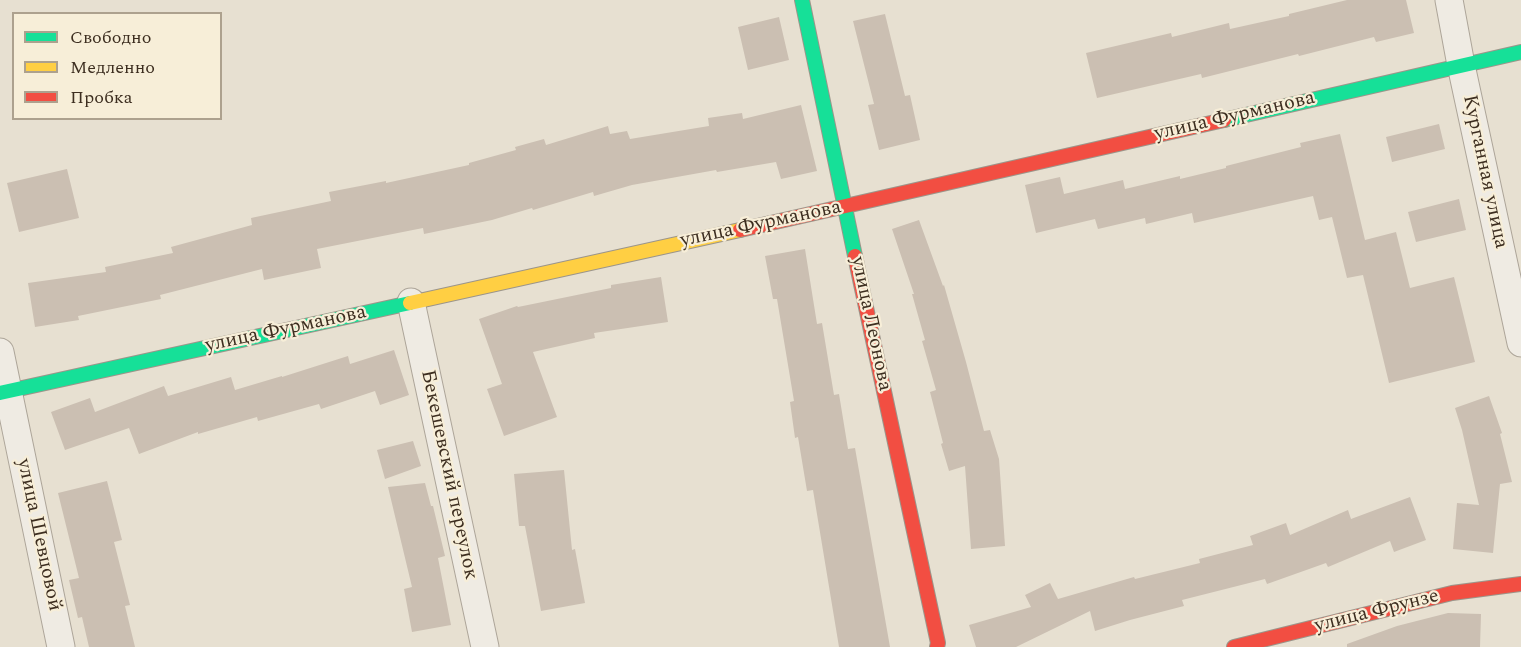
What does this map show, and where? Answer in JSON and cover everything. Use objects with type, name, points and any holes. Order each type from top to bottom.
[{"type":"street","name":"улица Леонова","points":[[802,0],[937,647]]},
{"type":"street","name":"Курганная улица","points":[[1449,0],[1521,344]]},
{"type":"street","name":"улица Фурманова","points":[[4,392],[845,207],[1521,52]]},
{"type":"street","name":"Бекешевский переулок","points":[[411,302],[485,647]]},
{"type":"street","name":"улица Шевцовой","points":[[0,352],[4,392],[61,647]]},
{"type":"street","name":"улица Фрунзе","points":[[1242,646],[1452,593],[1521,584]]},
{"type":"building","points":[[1347,0],[1406,0],[1414,33],[1376,42],[1374,37],[1202,78],[1201,74],[1097,98],[1086,53],[1171,33],[1172,37],[1229,23],[1230,29]]},
{"type":"building","points":[[885,14],[905,96],[910,95],[920,140],[879,150],[868,105],[874,104],[853,21]]},
{"type":"building","points":[[779,17],[789,60],[748,70],[738,27]]},
{"type":"building","points":[[801,105],[817,171],[781,179],[776,162],[632,185],[594,196],[593,192],[492,220],[424,234],[423,228],[317,249],[321,268],[264,280],[262,269],[160,295],[161,299],[78,316],[79,320],[35,327],[28,283],[106,272],[105,267],[173,253],[171,247],[252,225],[251,218],[331,201],[329,192],[386,181],[386,183],[469,165],[469,163],[516,150],[515,147],[544,139],[546,145],[608,126],[610,134],[627,131],[630,139],[709,126],[708,118],[742,113],[743,119]]},
{"type":"building","points":[[1439,124],[1445,149],[1392,162],[1386,137]]},
{"type":"building","points":[[1340,134],[1365,240],[1396,232],[1410,288],[1454,277],[1475,362],[1389,383],[1363,275],[1347,278],[1332,217],[1319,220],[1313,196],[1194,223],[1192,213],[1146,224],[1145,218],[1098,229],[1095,219],[1036,233],[1025,185],[1060,177],[1064,194],[1123,180],[1125,189],[1226,168],[1226,166],[1301,147],[1300,143]]},
{"type":"building","points":[[67,169],[79,218],[19,232],[7,183]]},
{"type":"building","points":[[1459,199],[1466,230],[1416,242],[1408,212]]},
{"type":"building","points":[[919,220],[944,285],[984,431],[990,430],[999,459],[1005,546],[971,549],[965,466],[949,471],[941,444],[943,443],[930,392],[936,390],[922,341],[925,340],[912,294],[914,294],[892,229]]},
{"type":"building","points":[[805,249],[817,324],[822,323],[834,395],[839,394],[848,449],[855,448],[890,647],[839,647],[813,490],[807,491],[798,437],[795,438],[790,402],[794,401],[777,299],[773,299],[765,256]]},
{"type":"building","points":[[661,277],[668,322],[594,333],[595,338],[533,352],[557,417],[504,436],[487,389],[502,384],[479,319],[517,306],[611,288],[611,285]]},
{"type":"building","points":[[394,350],[409,395],[380,405],[375,391],[321,409],[319,404],[258,421],[257,417],[198,434],[198,432],[139,454],[129,428],[65,450],[51,412],[90,398],[95,412],[164,386],[168,396],[231,377],[235,390],[348,356],[350,364]]},
{"type":"building","points":[[1489,396],[1502,433],[1500,434],[1512,482],[1500,484],[1493,553],[1453,549],[1457,503],[1479,505],[1455,408]]},
{"type":"building","points":[[413,441],[421,466],[385,479],[377,450]]},
{"type":"building","points":[[564,470],[572,550],[575,549],[585,603],[541,611],[525,526],[519,526],[514,474]]},
{"type":"building","points":[[107,481],[122,540],[114,542],[130,605],[125,606],[135,647],[89,647],[82,617],[78,618],[69,580],[79,578],[58,493]]},
{"type":"building","points":[[425,483],[445,556],[438,558],[451,625],[412,632],[404,589],[412,587],[388,487]]},
{"type":"building","points":[[1410,497],[1426,540],[1394,552],[1390,541],[1328,567],[1326,563],[1267,584],[1265,579],[1182,600],[1184,606],[1095,631],[1090,611],[1016,647],[976,647],[969,625],[1031,607],[1025,595],[1050,583],[1058,599],[1134,577],[1135,579],[1200,563],[1199,559],[1253,545],[1250,536],[1286,523],[1290,535],[1348,510],[1351,519]]},
{"type":"building","points":[[1448,613],[1481,614],[1480,647],[1347,647],[1347,644],[1397,626]]},
{"type":"traffic: fast","points":[[802,0],[855,256]]},
{"type":"traffic: fast","points":[[1224,120],[1521,52]]},
{"type":"traffic: fast","points":[[0,393],[410,303]]},
{"type":"traffic: slow","points":[[410,303],[740,230]]},
{"type":"traffic: jam","points":[[740,230],[1224,120]]},
{"type":"traffic: jam","points":[[855,256],[937,647]]},
{"type":"traffic: jam","points":[[1234,647],[1452,593],[1521,584]]}]
